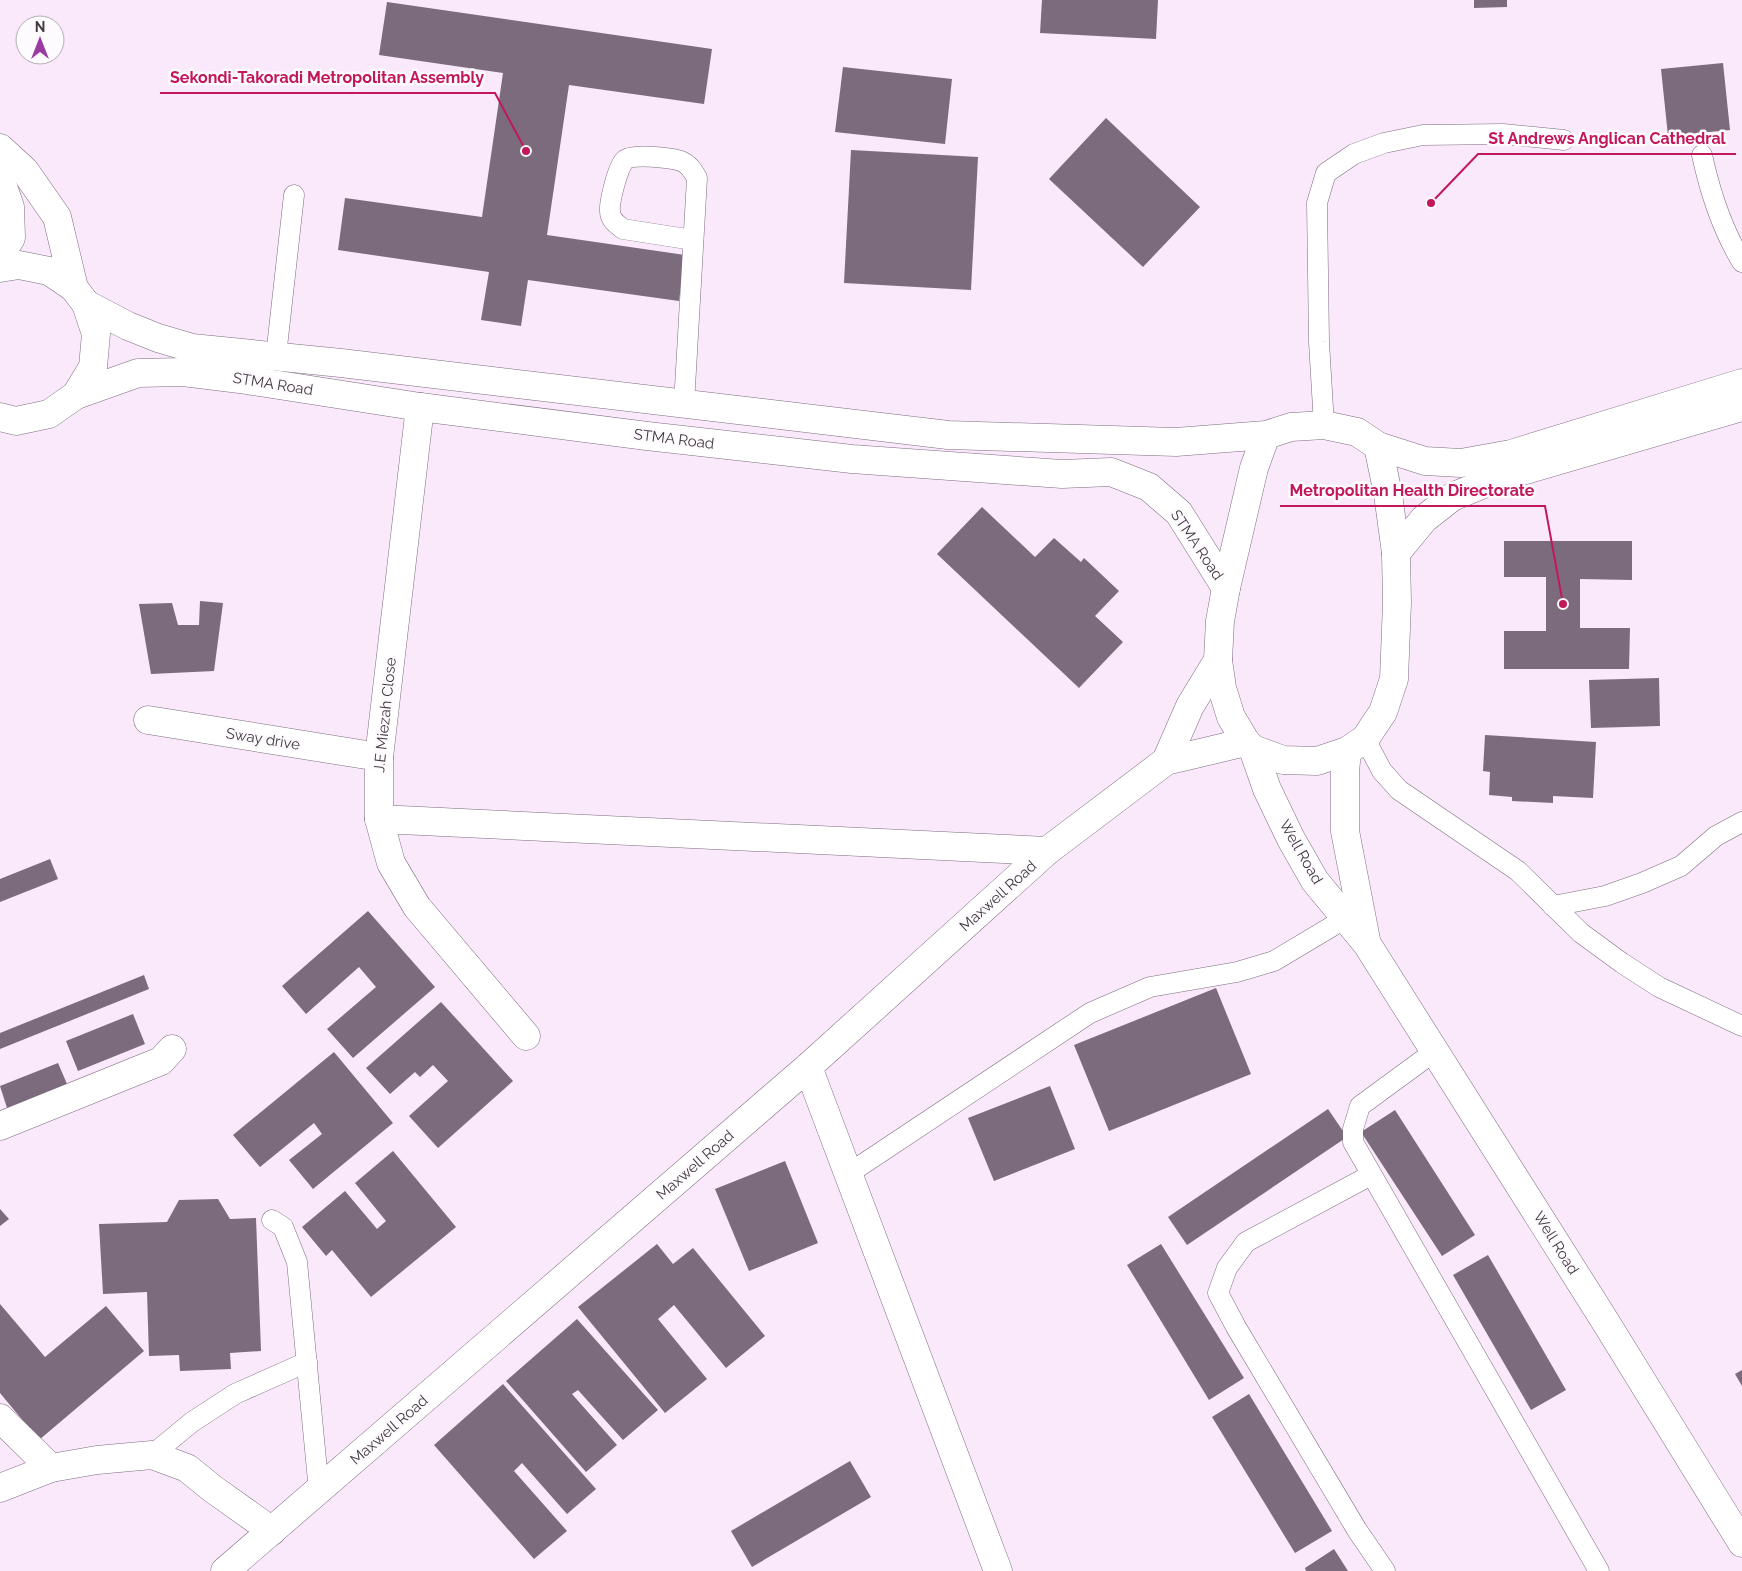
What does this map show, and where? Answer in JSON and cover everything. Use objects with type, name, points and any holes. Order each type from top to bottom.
[{"type":"street","points":[[0,148],[25,171],[57,217],[80,296],[96,334],[93,367],[76,395],[49,414],[16,421],[0,417]]},
{"type":"street","points":[[0,178],[10,207],[11,238],[0,254]]},
{"type":"street","name":"STMA Road","points":[[0,268],[20,265],[49,271],[80,296],[128,326],[158,338],[192,348],[351,364],[948,435],[1176,442],[1266,435],[1291,427],[1324,424],[1358,432],[1378,446],[1426,461],[1461,463],[1511,454],[1742,383]]},
{"type":"street","name":"STMA Road","points":[[76,395],[138,373],[183,372],[420,407],[648,436],[852,459],[1062,474],[1112,472],[1149,487],[1179,513],[1226,588]]},
{"type":"street","name":"J.E Miezah Close","points":[[420,407],[379,757],[379,819],[391,863],[417,907],[526,1036]]},
{"type":"street","points":[[1396,553],[1424,519],[1452,497],[1498,478],[1742,407]]},
{"type":"street","name":"Well Road","points":[[1266,435],[1254,468],[1220,621],[1218,660],[1222,688],[1231,717],[1250,746],[1267,789],[1291,839],[1315,881],[1367,944],[1605,1321],[1742,1543]]},
{"type":"street","points":[[1250,746],[1283,760],[1317,761],[1356,745],[1383,712],[1394,679],[1397,603],[1396,553],[1378,446]]},
{"type":"street","name":"Maxwell Road","points":[[1166,761],[1190,706],[1218,660]]},
{"type":"street","name":"Sway drive","points":[[148,720],[379,757]]},
{"type":"street","name":"Well Road","points":[[1356,745],[1344,772],[1344,831],[1367,944]]},
{"type":"street","name":"Maxwell Road","points":[[225,1571],[808,1067],[1047,851],[1166,761],[1250,746]]},
{"type":"street","points":[[379,819],[1047,851]]},
{"type":"street","points":[[0,1126],[161,1062],[172,1049]]},
{"type":"street","points":[[808,1067],[998,1571]]},
{"type":"street","points":[[0,1418],[51,1468]]},
{"type":"street","points":[[0,1488],[51,1468],[97,1460],[152,1455],[187,1468],[272,1531]]},
{"type":"lane","points":[[1324,424],[1319,342],[1317,204],[1326,173],[1354,154],[1384,143],[1423,135],[1503,134],[1564,140]]},
{"type":"lane","points":[[1702,155],[1709,188],[1732,246],[1742,262]]},
{"type":"lane","points":[[684,405],[693,240],[696,178],[692,168],[682,162],[636,156],[625,159],[618,170],[610,212],[614,222],[623,229],[693,240]]},
{"type":"lane","points":[[276,356],[294,195]]},
{"type":"lane","points":[[1356,745],[1399,790],[1518,871],[1581,934],[1659,987],[1742,1026]]},
{"type":"lane","points":[[1553,906],[1605,896],[1681,866],[1716,836],[1742,822]]},
{"type":"lane","points":[[848,1174],[1090,1012],[1150,987],[1237,972],[1274,961],[1346,918]]},
{"type":"lane","points":[[1435,1051],[1360,1106],[1353,1129],[1353,1142],[1600,1571]]},
{"type":"lane","points":[[1372,1175],[1246,1242],[1227,1268],[1218,1293],[1357,1530],[1385,1571]]},
{"type":"lane","points":[[272,1220],[283,1227],[297,1262],[319,1491]]},
{"type":"lane","points":[[152,1455],[192,1422],[235,1394],[307,1362]]},
{"type":"building","points":[[1042,0],[1158,0],[1156,39],[1040,33]]},
{"type":"building","points":[[1474,0],[1507,0],[1507,7],[1474,8]]},
{"type":"building","points":[[387,2],[712,49],[704,104],[569,85],[547,235],[685,255],[679,301],[528,280],[521,326],[481,320],[489,272],[338,250],[345,198],[482,217],[503,73],[379,55]]},
{"type":"building","points":[[1723,63],[1730,130],[1668,136],[1661,69]]},
{"type":"building","points":[[843,67],[952,79],[945,144],[835,132]]},
{"type":"building","points":[[1106,118],[1200,207],[1143,267],[1049,179]]},
{"type":"building","points":[[851,150],[978,157],[971,290],[844,283]]},
{"type":"building","points":[[982,507],[1035,557],[1054,538],[1081,562],[1084,558],[1119,591],[1095,616],[1123,642],[1079,688],[937,554]]},
{"type":"building","points":[[1504,541],[1632,541],[1632,580],[1580,579],[1580,628],[1630,628],[1629,669],[1504,669],[1504,631],[1546,631],[1546,577],[1504,577]]},
{"type":"building","points":[[200,601],[223,603],[214,671],[151,674],[139,604],[172,603],[178,625],[199,625]]},
{"type":"building","points":[[1659,678],[1660,726],[1591,728],[1589,680]]},
{"type":"building","points":[[1485,735],[1596,742],[1593,798],[1553,796],[1553,803],[1512,801],[1512,797],[1489,795],[1490,772],[1483,771]]},
{"type":"building","points":[[50,859],[58,879],[0,902],[0,879]]},
{"type":"building","points":[[368,911],[435,987],[353,1058],[327,1029],[376,987],[359,967],[306,1014],[282,986]]},
{"type":"building","points":[[144,975],[149,989],[0,1049],[0,1033]]},
{"type":"building","points":[[1216,988],[1251,1074],[1109,1131],[1074,1045]]},
{"type":"building","points":[[441,1002],[513,1081],[438,1148],[409,1116],[448,1081],[433,1065],[420,1077],[415,1072],[390,1094],[366,1068]]},
{"type":"building","points":[[133,1014],[145,1044],[78,1071],[66,1041]]},
{"type":"building","points":[[334,1052],[393,1123],[313,1189],[289,1160],[322,1134],[314,1123],[260,1167],[233,1135]]},
{"type":"building","points":[[58,1063],[67,1084],[7,1108],[0,1086]]},
{"type":"building","points":[[1050,1086],[1075,1149],[994,1181],[968,1118]]},
{"type":"building","points":[[1328,1109],[1347,1137],[1187,1245],[1168,1217]]},
{"type":"building","points":[[1395,1110],[1475,1235],[1442,1256],[1361,1132]]},
{"type":"building","points":[[393,1151],[456,1227],[371,1297],[332,1250],[326,1256],[302,1227],[345,1191],[377,1229],[386,1221],[355,1183]]},
{"type":"building","points":[[785,1161],[818,1243],[749,1271],[715,1189]]},
{"type":"building","points":[[218,1199],[230,1219],[256,1218],[261,1351],[230,1353],[231,1369],[180,1371],[179,1355],[149,1356],[147,1292],[103,1294],[99,1224],[167,1222],[179,1200]]},
{"type":"building","points":[[0,1209],[9,1219],[0,1226]]},
{"type":"building","points":[[657,1244],[673,1264],[693,1248],[765,1336],[726,1368],[674,1305],[658,1319],[707,1379],[665,1413],[578,1307]]},
{"type":"building","points":[[1161,1244],[1244,1378],[1209,1400],[1127,1265]]},
{"type":"building","points":[[1488,1255],[1566,1390],[1531,1410],[1453,1275]]},
{"type":"building","points":[[0,1304],[45,1357],[106,1306],[144,1351],[39,1440],[0,1393]]},
{"type":"building","points":[[577,1319],[658,1410],[623,1440],[578,1390],[572,1394],[617,1445],[586,1472],[506,1381]]},
{"type":"building","points":[[1742,1370],[1742,1386],[1735,1374]]},
{"type":"building","points":[[503,1384],[596,1489],[567,1514],[522,1463],[514,1471],[567,1531],[534,1559],[434,1445]]},
{"type":"building","points":[[1249,1394],[1332,1531],[1295,1553],[1212,1417]]},
{"type":"building","points":[[850,1461],[871,1497],[752,1567],[731,1531]]},
{"type":"building","points":[[1334,1549],[1348,1571],[1306,1571],[1305,1568]]},
{"type":"place","name":"Sekondi-Takoradi Metropolitan Assembly","points":[[526,151]]},
{"type":"place","name":"St Andrews Anglican Cathedral","points":[[1431,203]]},
{"type":"place","name":"Metropolitan Health Directorate","points":[[1563,604]]}]
